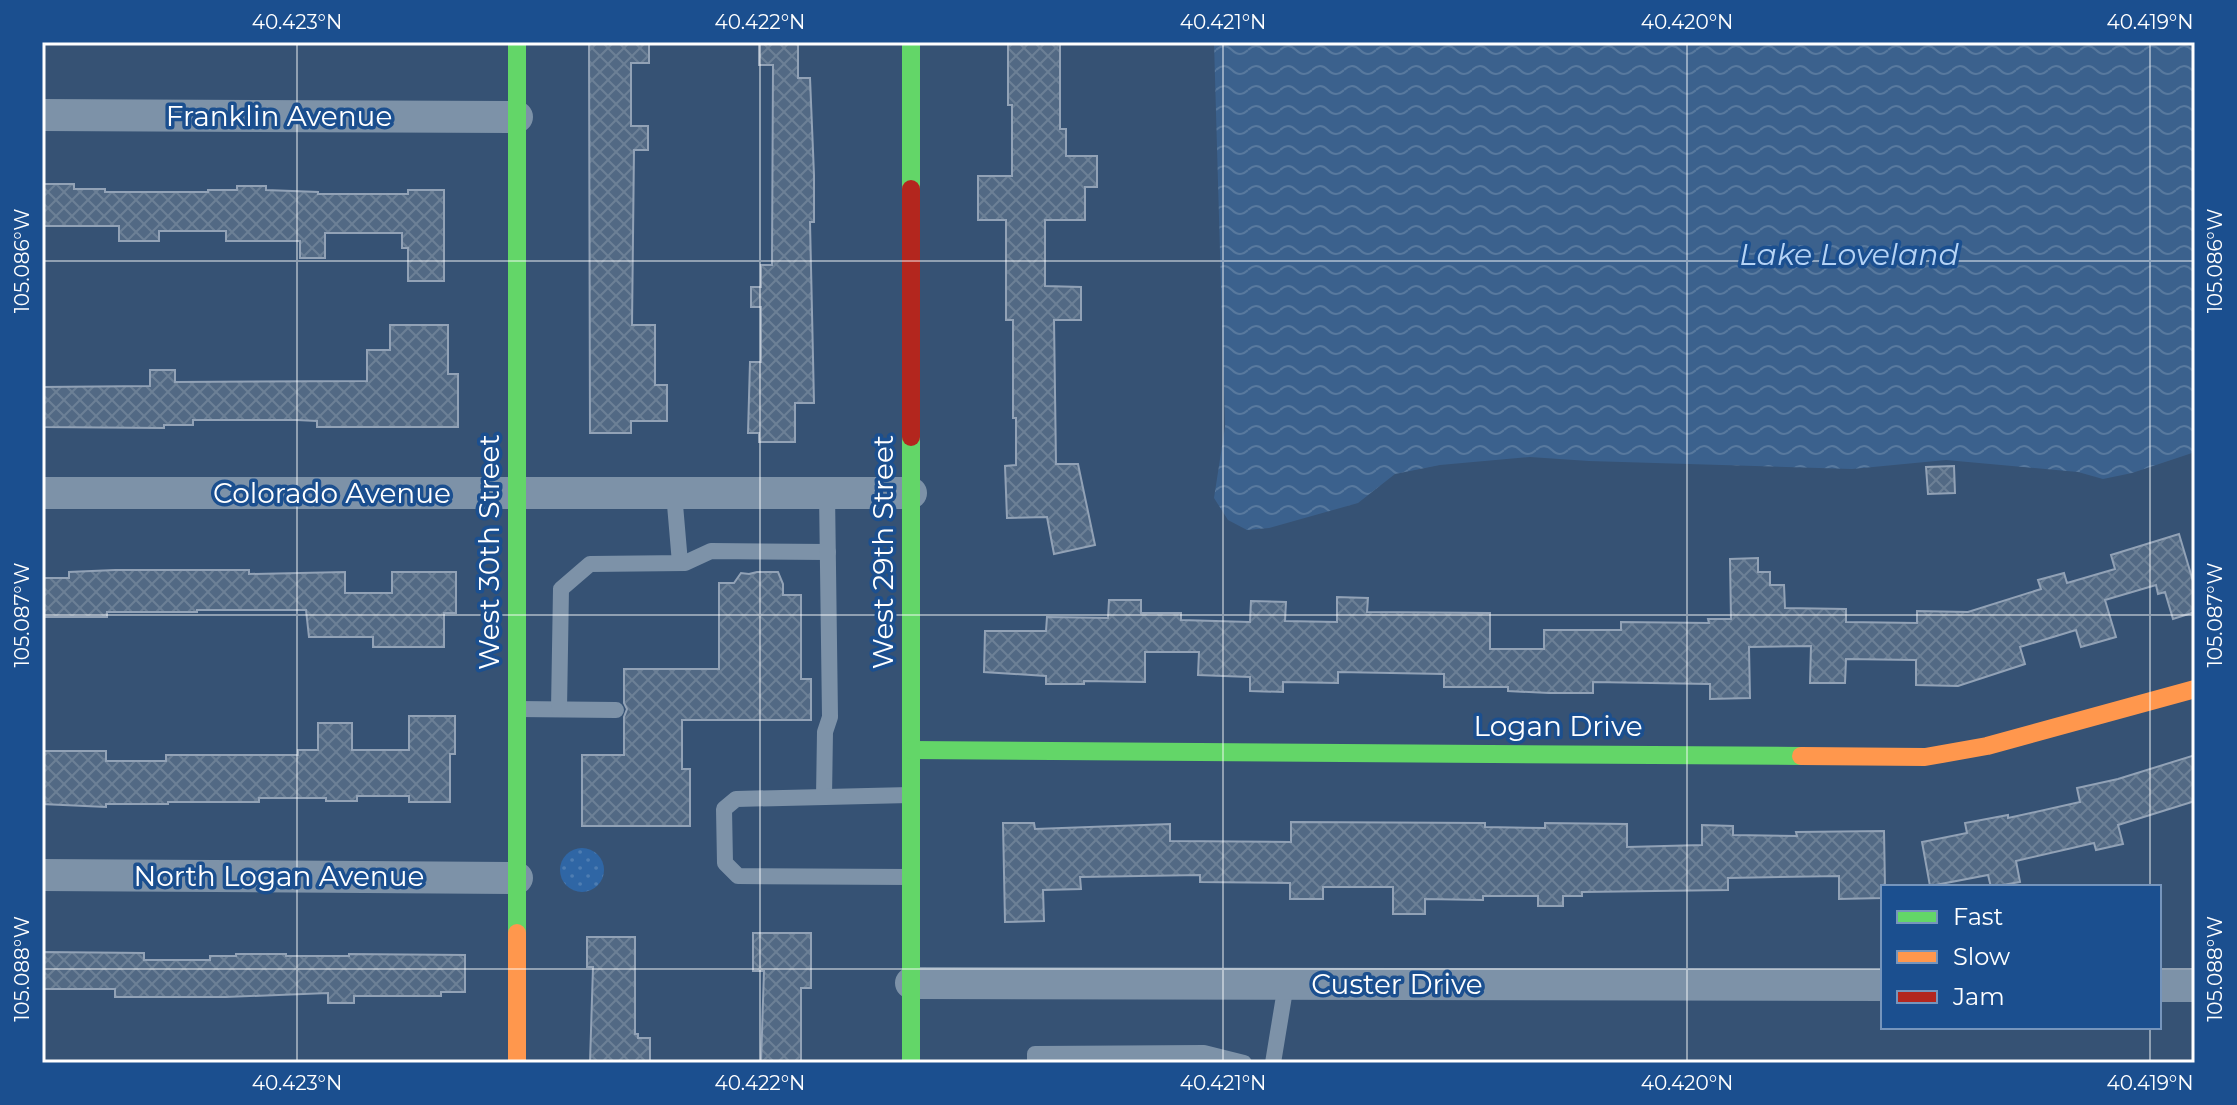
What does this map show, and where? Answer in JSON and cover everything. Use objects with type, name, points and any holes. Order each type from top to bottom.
[{"type":"street","name":"West 30th Street","points":[[517,42],[517,1063]]},
{"type":"street","name":"West 29th Street","points":[[911,42],[911,1063]]},
{"type":"street","name":"Franklin Avenue","points":[[42,115],[517,117]]},
{"type":"street","name":"Colorado Avenue","points":[[42,493],[911,493]]},
{"type":"street","name":"Logan Drive","points":[[911,750],[1925,757],[1987,746],[2195,689]]},
{"type":"street","name":"North Logan Avenue","points":[[42,875],[517,878]]},
{"type":"street","name":"Custer Drive","points":[[911,983],[1881,985]]},
{"type":"street","points":[[2161,986],[2195,986]]},
{"type":"lane","points":[[674,493],[680,563]]},
{"type":"lane","points":[[824,797],[825,732],[830,717],[827,493]]},
{"type":"lane","points":[[559,709],[561,589],[590,564],[680,563],[711,551],[828,552]]},
{"type":"lane","points":[[517,709],[616,710]]},
{"type":"lane","points":[[911,795],[736,799],[724,809],[725,863],[738,876],[911,877]]},
{"type":"lane","points":[[1273,1063],[1286,984]]},
{"type":"lane","points":[[1035,1063],[1035,1054],[1191,1053],[1204,1053],[1244,1063]]},
{"type":"shaded area","points":[[582,848],[597,855],[604,870],[597,885],[582,892],[567,885],[560,870],[567,855]]},
{"type":"water","name":"Lake Loveland","points":[[1214,42],[2195,42],[2195,452],[2132,473],[2103,479],[2078,472],[1946,460],[1852,469],[1530,457],[1440,465],[1395,474],[1358,503],[1269,528],[1247,530],[1228,520],[1214,498],[1225,427]]},
{"type":"building","points":[[589,42],[649,42],[649,63],[631,63],[631,126],[648,126],[648,150],[634,150],[632,325],[655,325],[655,385],[667,385],[667,421],[631,421],[631,433],[590,433]]},
{"type":"building","points":[[759,42],[798,42],[798,78],[810,78],[814,175],[814,222],[810,222],[814,403],[795,403],[795,442],[759,442],[759,433],[748,433],[750,362],[761,362],[761,307],[751,307],[751,287],[761,287],[761,265],[772,265],[773,65],[759,65]]},
{"type":"building","points":[[1008,42],[1060,42],[1060,129],[1066,129],[1066,156],[1097,156],[1097,187],[1085,187],[1085,220],[1045,220],[1045,286],[1081,287],[1081,320],[1054,320],[1056,464],[1078,464],[1095,545],[1054,554],[1047,517],[1007,518],[1005,466],[1016,465],[1016,418],[1013,418],[1013,320],[1006,320],[1006,220],[978,220],[978,176],[1012,176]]},
{"type":"building","points":[[42,184],[74,184],[74,189],[105,189],[105,192],[208,192],[237,190],[237,186],[266,186],[266,190],[318,194],[408,194],[408,190],[444,190],[444,281],[408,281],[408,248],[402,248],[402,233],[325,233],[325,258],[300,258],[300,241],[226,241],[226,231],[159,231],[159,241],[119,241],[119,226],[42,226]]},
{"type":"building","points":[[390,325],[448,325],[448,374],[458,374],[458,427],[317,427],[317,421],[193,420],[193,425],[164,425],[164,428],[42,427],[42,387],[150,386],[150,370],[175,370],[175,382],[367,381],[367,350],[390,350]]},
{"type":"building","points":[[1954,466],[1955,493],[1928,494],[1926,467]]},
{"type":"building","points":[[2179,534],[2195,588],[2195,612],[2173,619],[2165,592],[2158,594],[2156,585],[2105,600],[2116,637],[2081,647],[2076,630],[2020,647],[2025,664],[1958,686],[1916,685],[1916,660],[1846,659],[1845,683],[1810,683],[1811,646],[1749,647],[1750,698],[1710,699],[1710,684],[1593,682],[1593,693],[1549,693],[1508,691],[1508,687],[1444,687],[1444,674],[1338,672],[1338,683],[1283,682],[1283,692],[1250,691],[1250,677],[1198,675],[1199,652],[1145,652],[1145,682],[1046,684],[1046,676],[984,672],[985,631],[1046,631],[1047,617],[1108,618],[1109,600],[1141,600],[1141,613],[1181,613],[1181,620],[1250,622],[1251,601],[1286,602],[1285,621],[1337,622],[1337,597],[1368,598],[1367,612],[1490,613],[1490,649],[1544,649],[1544,630],[1621,630],[1621,622],[1709,623],[1708,619],[1731,619],[1730,559],[1758,558],[1758,572],[1770,572],[1770,585],[1784,585],[1785,608],[1846,609],[1846,622],[1917,623],[1917,611],[1968,612],[2041,589],[2038,580],[2064,573],[2067,583],[2115,569],[2111,555]]},
{"type":"building","points":[[249,570],[249,574],[345,572],[345,593],[392,593],[392,572],[456,572],[456,613],[444,613],[444,647],[373,647],[373,637],[309,637],[306,610],[107,612],[107,617],[42,617],[42,578],[69,578],[69,572]]},
{"type":"building","points":[[778,572],[783,595],[801,595],[801,679],[811,679],[811,720],[682,720],[682,769],[690,769],[690,826],[582,826],[582,755],[624,755],[624,717],[627,709],[624,703],[624,669],[719,669],[719,583],[734,583],[741,573]]},
{"type":"building","points":[[409,716],[455,716],[455,754],[450,754],[450,802],[409,802],[409,796],[357,796],[357,801],[259,798],[259,802],[106,804],[106,807],[42,804],[42,751],[106,751],[106,761],[166,761],[166,755],[298,755],[298,750],[318,750],[318,723],[352,723],[352,750],[409,750]]},
{"type":"building","points":[[2195,755],[2195,801],[2118,825],[2123,844],[2096,850],[2094,843],[2016,861],[2020,882],[1990,885],[1988,875],[1930,885],[1922,842],[1967,833],[1965,823],[2008,815],[2008,818],[2080,802],[2077,788]]},
{"type":"building","points":[[1291,822],[1485,823],[1485,827],[1545,828],[1545,823],[1627,824],[1627,847],[1702,845],[1702,825],[1733,826],[1733,835],[1797,836],[1796,832],[1884,831],[1885,885],[1881,885],[1881,898],[1839,899],[1839,876],[1728,878],[1728,890],[1582,892],[1582,896],[1563,896],[1563,906],[1538,906],[1538,896],[1483,896],[1483,900],[1425,899],[1425,914],[1393,914],[1393,887],[1323,887],[1323,899],[1290,899],[1290,883],[1200,882],[1200,875],[1080,877],[1081,889],[1043,890],[1044,921],[1005,922],[1003,823],[1034,823],[1035,829],[1170,824],[1170,841],[1291,842]]},
{"type":"building","points":[[753,933],[811,933],[811,988],[801,988],[801,1063],[761,1063],[764,971],[753,971]]},
{"type":"building","points":[[587,937],[635,937],[635,1034],[638,1038],[650,1038],[650,1063],[590,1063],[593,967],[587,967]]},
{"type":"building","points":[[42,952],[144,953],[144,960],[210,960],[210,956],[236,954],[465,955],[465,992],[441,992],[441,996],[354,996],[354,1003],[328,1003],[328,993],[115,997],[115,989],[42,989]]},
{"type":"traffic: fast","points":[[517,42],[517,933]]},
{"type":"traffic: fast","points":[[911,42],[911,189]]},
{"type":"traffic: fast","points":[[911,437],[911,1063]]},
{"type":"traffic: fast","points":[[911,750],[1801,756]]},
{"type":"traffic: slow","points":[[1801,756],[1925,757],[1987,746],[2195,689]]},
{"type":"traffic: slow","points":[[517,933],[517,1063]]},
{"type":"traffic: jam","points":[[911,189],[911,437]]}]
